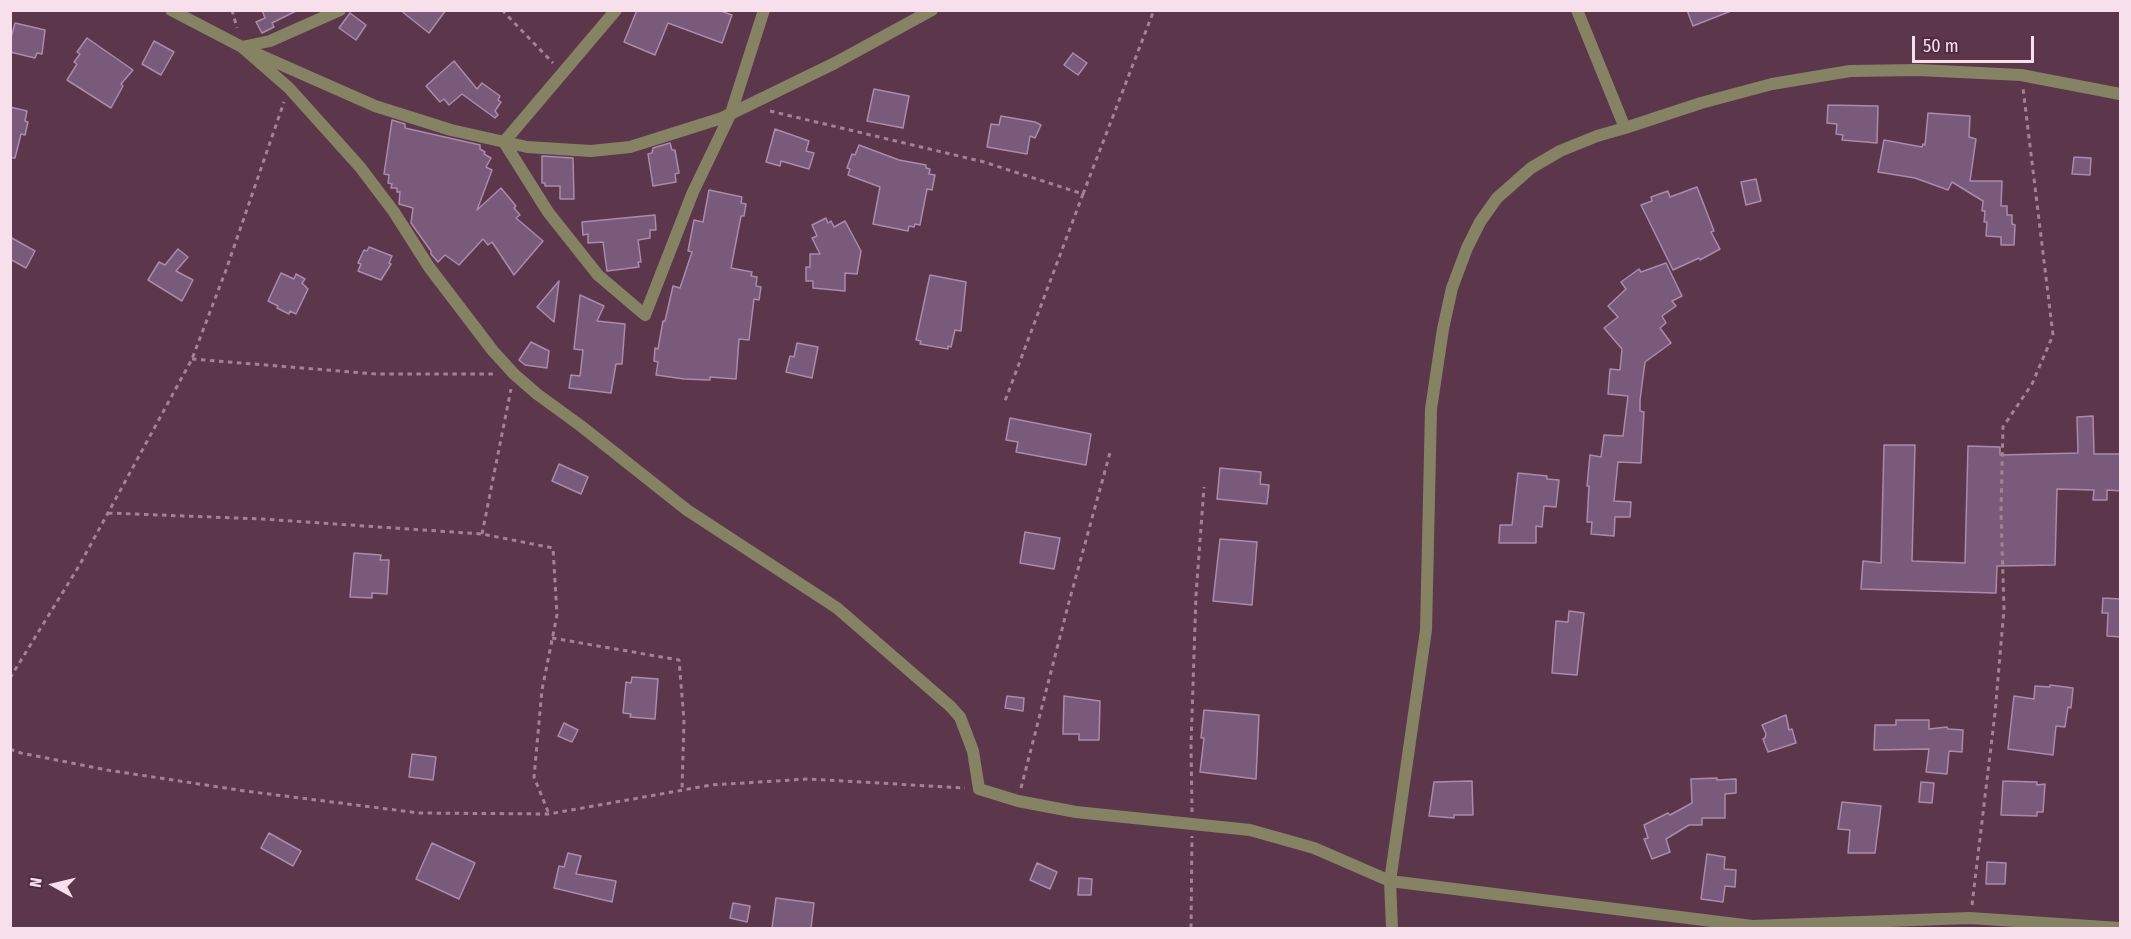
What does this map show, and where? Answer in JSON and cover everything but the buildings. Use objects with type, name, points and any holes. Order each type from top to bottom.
[{"type":"street","points":[[171,10],[242,47],[375,106],[451,130],[527,147],[591,152],[630,147],[722,118],[835,63],[932,10]]},
{"type":"street","points":[[242,47],[270,41],[340,10]]},
{"type":"street","points":[[504,142],[616,10]]},
{"type":"street","points":[[504,142],[548,212],[598,275],[645,315],[693,192],[731,113],[764,10]]},
{"type":"street","points":[[1577,10],[1625,128]]},
{"type":"street","points":[[242,47],[289,88],[360,167],[394,212],[429,267],[493,351],[514,374],[687,510],[837,608],[950,705],[960,717],[974,751],[979,789],[1018,801],[1076,812],[1250,830],[1314,848],[1390,881],[1752,926],[1971,918],[2121,928]]},
{"type":"street","points":[[1392,928],[1390,881],[1426,630],[1431,409],[1443,329],[1452,288],[1467,248],[1480,222],[1497,198],[1531,168],[1560,151],[1597,136],[1701,103],[1772,84],[1850,71],[1918,70],[2021,75],[2121,94]]},
{"type":"path","points":[[502,10],[563,73]]},
{"type":"path","points":[[1005,401],[1154,10]]},
{"type":"path","points":[[1971,918],[1994,724],[2004,609],[2001,512],[2003,427],[2032,384],[2053,335],[2021,75]]},
{"type":"path","points":[[10,678],[79,566],[192,359],[226,270],[289,88]]},
{"type":"path","points":[[748,105],[984,162],[1083,194]]},
{"type":"path","points":[[192,359],[376,374],[514,374],[482,534]]},
{"type":"path","points":[[1018,801],[1111,449]]},
{"type":"path","points":[[1191,928],[1191,745],[1196,607],[1204,487]]},
{"type":"path","points":[[108,513],[262,519],[482,534],[553,548],[557,615],[542,690],[534,777],[549,814]]},
{"type":"path","points":[[552,638],[679,660],[684,720],[682,790]]},
{"type":"path","points":[[10,749],[107,770],[244,791],[419,813],[549,814],[711,785],[808,779],[979,789]]}]
